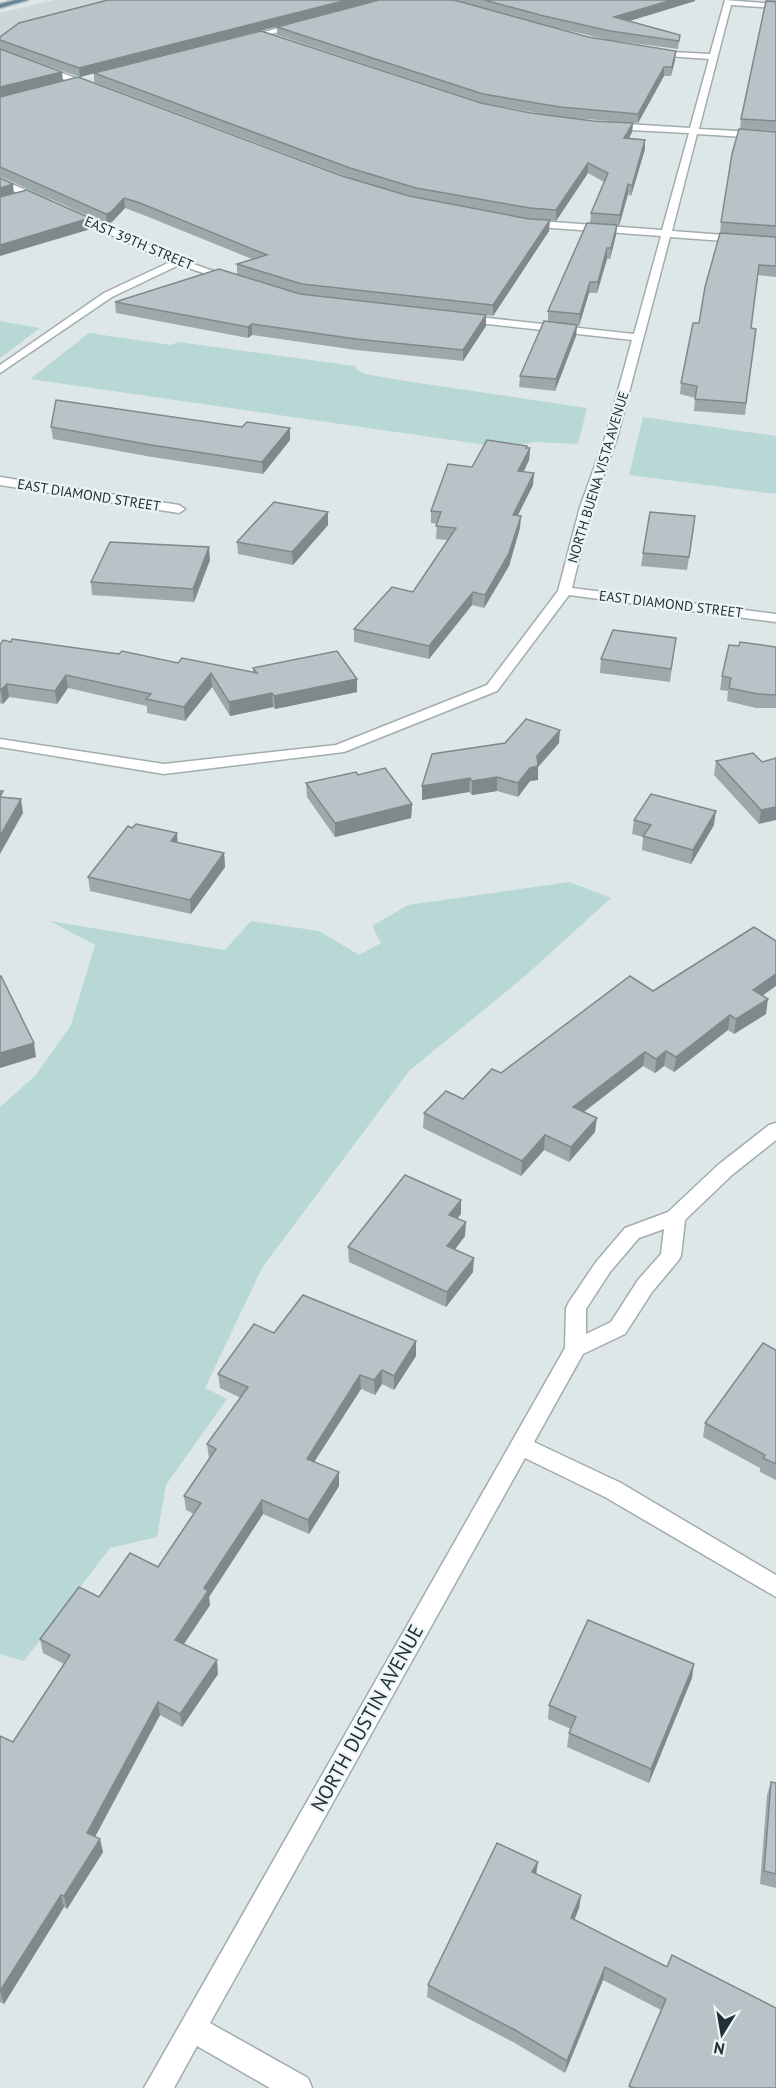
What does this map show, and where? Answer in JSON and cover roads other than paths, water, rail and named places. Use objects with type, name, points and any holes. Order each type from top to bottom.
[{"type":"main road","points":[[0,6],[24,0]]},
{"type":"street","points":[[729,2],[776,6]]},
{"type":"street","name":"NORTH BUENA VISTA AVENUE","points":[[0,743],[164,769],[339,749],[492,688],[565,591],[586,507],[611,438],[639,338],[729,2]]},
{"type":"street","points":[[237,40],[307,23]]},
{"type":"street","points":[[261,34],[283,42]]},
{"type":"street","points":[[645,51],[714,57]]},
{"type":"street","points":[[0,52],[108,93]]},
{"type":"street","points":[[65,84],[87,78]]},
{"type":"street","points":[[604,126],[776,136]]},
{"type":"street","points":[[0,182],[51,205]]},
{"type":"street","points":[[10,201],[30,195]]},
{"type":"street","name":"EAST 39TH STREET","points":[[62,209],[178,262],[245,283]]},
{"type":"street","points":[[518,222],[776,242]]},
{"type":"street","points":[[0,370],[108,295],[178,262]]},
{"type":"street","points":[[452,317],[639,338]]},
{"type":"street","name":"EAST DIAMOND STREET","points":[[0,481],[179,509]]},
{"type":"street","name":"EAST DIAMOND STREET","points":[[565,591],[776,618]]},
{"type":"street","name":"NORTH DUSTIN AVENUE","points":[[158,2088],[576,1348],[576,1308],[603,1267],[632,1233],[675,1217],[725,1170],[776,1130]]},
{"type":"street","points":[[576,1348],[618,1328],[645,1286],[670,1256],[675,1217]]},
{"type":"street","points":[[521,1446],[612,1490],[776,1587]]},
{"type":"street","points":[[192,2028],[298,2088]]}]
